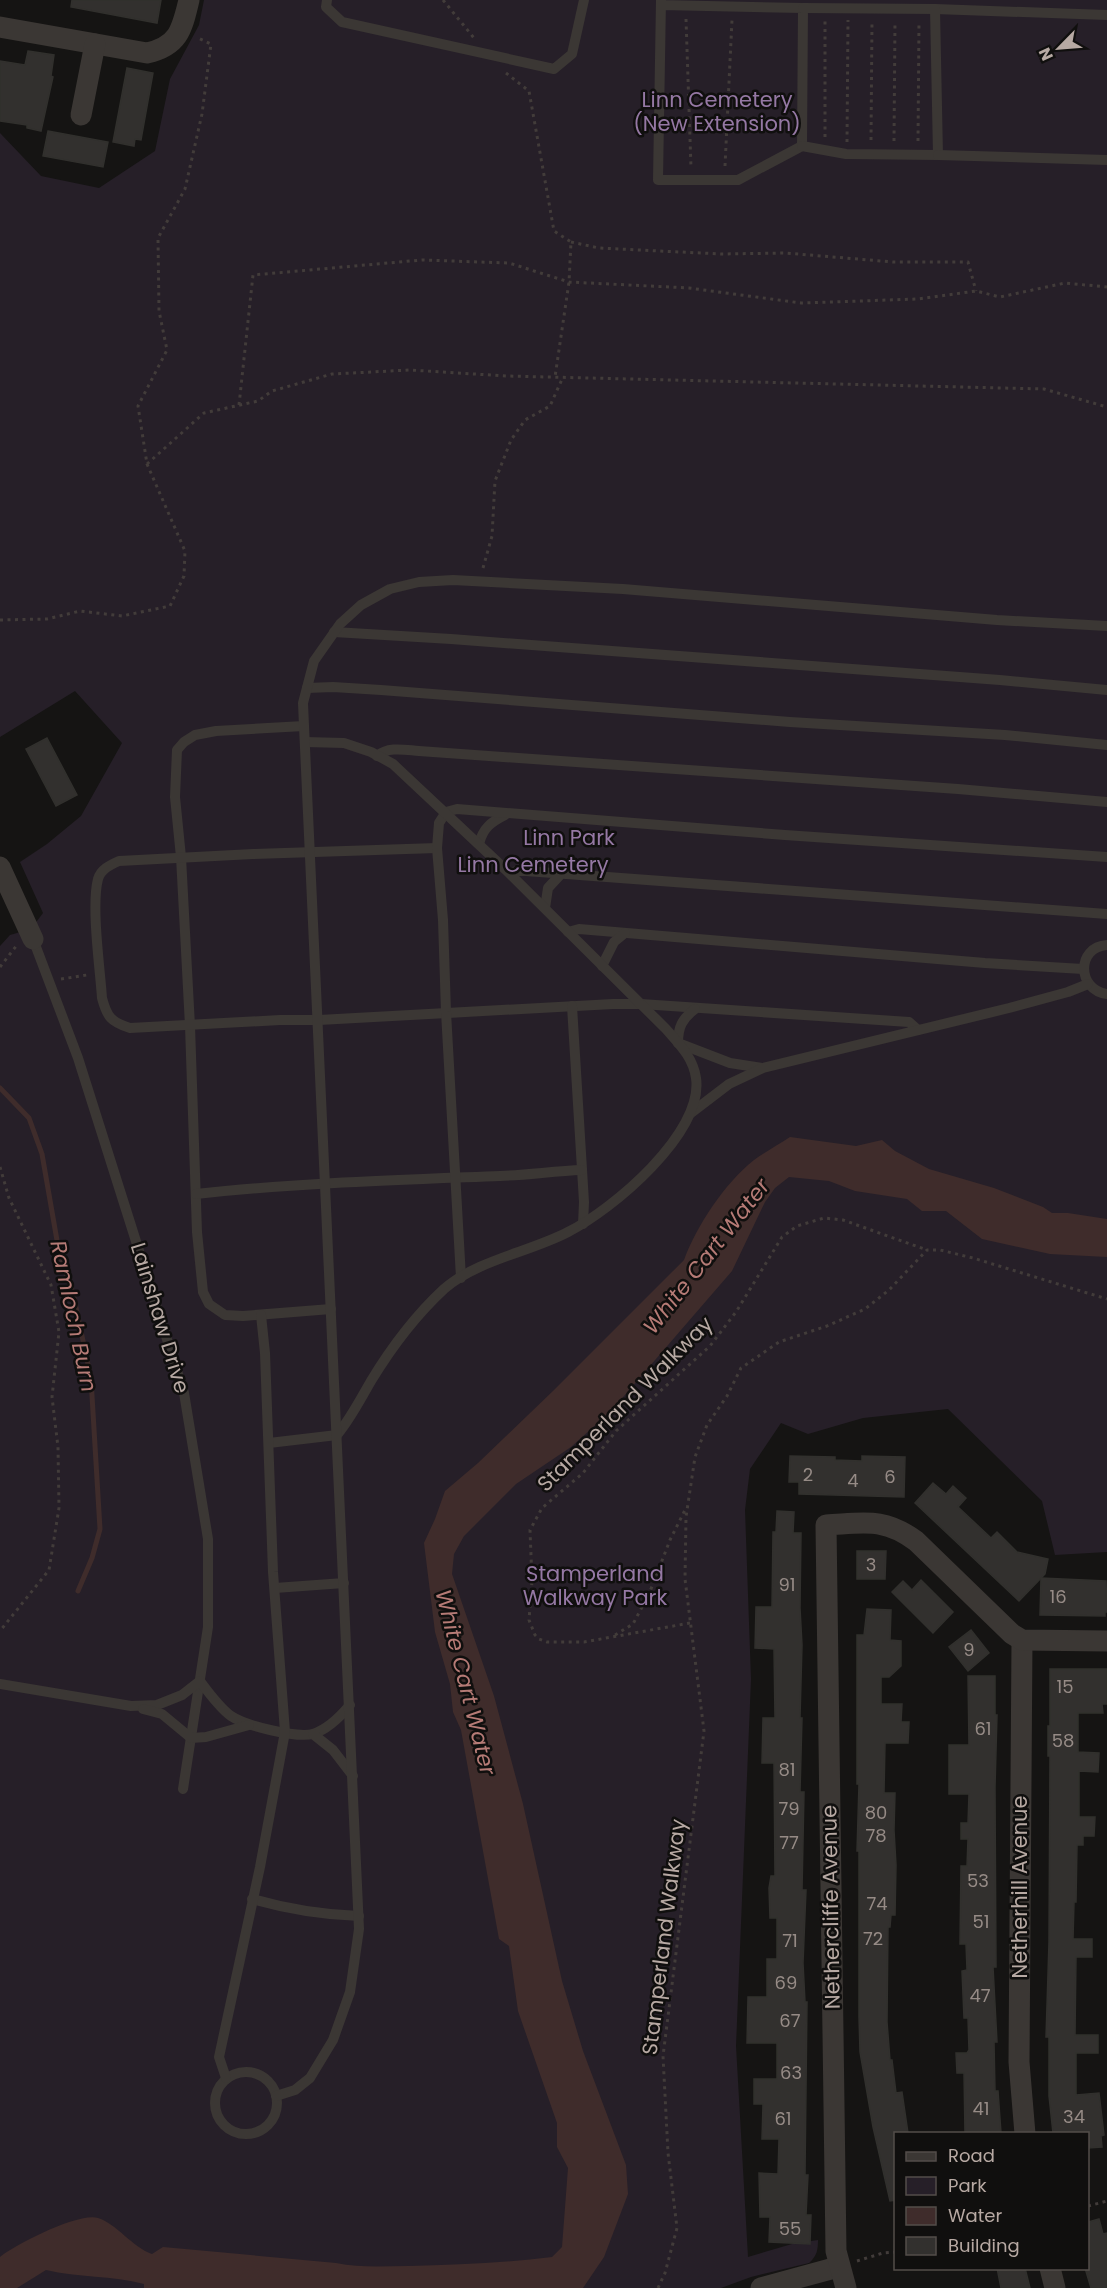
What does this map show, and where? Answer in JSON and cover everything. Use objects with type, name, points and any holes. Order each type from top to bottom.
[{"type":"street","points":[[0,27],[147,52],[170,44],[181,31],[189,0]]},
{"type":"street","points":[[81,115],[95,44]]},
{"type":"street","name":"Lainshaw Drive","points":[[0,867],[33,939]]},
{"type":"street","name":"Nethercliffe Avenue","points":[[846,2288],[838,2267],[836,2251],[826,1525],[884,1523],[900,1529],[916,1541],[1012,1634],[1022,1640]]},
{"type":"street","points":[[1022,1640],[1107,1641]]},
{"type":"street","name":"Netherhill Avenue","points":[[1022,1640],[1019,2062],[1025,2132]]},
{"type":"street","points":[[761,2288],[838,2267]]},
{"type":"street","points":[[1050,2270],[1055,2288]]},
{"type":"lane","points":[[327,0],[326,7],[342,22],[554,69],[572,54],[584,0]]},
{"type":"lane","points":[[1107,15],[935,9],[685,5],[661,2],[658,180],[738,180],[802,146],[846,154],[1107,160]]},
{"type":"lane","points":[[802,146],[803,8]]},
{"type":"lane","points":[[935,9],[938,155]]},
{"type":"lane","points":[[276,2096],[295,2090],[310,2078],[333,2040],[350,1992],[359,1929],[319,1020],[304,741],[303,703],[314,661],[340,624],[361,605],[390,589],[419,582],[453,580],[623,589],[997,620],[1107,626]]},
{"type":"lane","points":[[334,632],[1000,680],[1107,690]]},
{"type":"lane","points":[[307,688],[381,690],[790,722],[1005,735],[1107,745]]},
{"type":"lane","points":[[304,726],[216,731],[195,735],[177,750],[175,765],[200,1272],[203,1292],[208,1304],[225,1315],[331,1310]]},
{"type":"lane","points":[[269,1443],[337,1435],[399,1340],[424,1309],[446,1287],[460,1278],[507,1257],[567,1233],[600,1214],[631,1189],[661,1156],[689,1116],[695,1102],[696,1079],[689,1055],[511,874],[446,812],[393,764],[377,756],[344,743],[304,741]]},
{"type":"lane","points":[[377,756],[383,751],[419,751],[958,789],[1107,802]]},
{"type":"lane","points":[[460,1278],[443,920],[437,848],[440,823],[446,812],[457,809],[1107,857]]},
{"type":"lane","points":[[479,844],[488,825],[507,814]]},
{"type":"lane","points":[[437,848],[118,861],[106,867],[99,877],[96,899],[102,998],[106,1013],[116,1024],[130,1028],[641,1004],[909,1022],[918,1030]]},
{"type":"lane","points":[[511,874],[516,871],[1107,914]]},
{"type":"lane","points":[[544,909],[548,888],[560,875]]},
{"type":"lane","points":[[567,932],[579,929],[974,963],[1083,969]]},
{"type":"lane","points":[[602,966],[614,942],[625,933]]},
{"type":"lane","name":"Lainshaw Drive","points":[[33,939],[78,1058],[184,1393],[208,1539],[208,1627],[183,1789]]},
{"type":"lane","points":[[1107,945],[1095,948],[1089,954],[1083,969],[1088,984],[1094,990],[1107,994]]},
{"type":"lane","points":[[689,1116],[729,1084],[763,1068],[1068,992],[1088,984]]},
{"type":"lane","points":[[572,1006],[584,1202],[583,1224]]},
{"type":"lane","points":[[678,1043],[678,1028],[684,1018],[694,1009]]},
{"type":"lane","points":[[678,1043],[730,1063],[763,1068]]},
{"type":"lane","points":[[196,1194],[248,1188],[582,1170]]},
{"type":"lane","points":[[226,2078],[219,2057],[285,1732],[274,1588],[266,1353],[261,1315]]},
{"type":"lane","points":[[274,1588],[344,1583]]},
{"type":"lane","points":[[131,1706],[157,1705],[182,1695],[200,1681],[213,1698],[231,1715],[249,1725],[285,1732],[313,1734],[333,1750],[353,1776]]},
{"type":"lane","points":[[0,1684],[131,1706],[162,1714],[191,1738],[206,1737],[249,1725]]},
{"type":"lane","points":[[313,1734],[338,1719],[350,1706]]},
{"type":"lane","points":[[252,1899],[288,1909],[329,1915],[359,1916]]},
{"type":"lane","points":[[235,2073],[256,2073],[266,2078],[276,2096],[277,2106],[274,2117],[268,2125],[250,2134],[231,2130],[217,2116],[215,2096],[219,2086],[235,2073]]},
{"type":"path","points":[[443,0],[472,33],[482,53]]},
{"type":"path","points":[[685,5],[691,180]]},
{"type":"path","points":[[724,180],[732,6]]},
{"type":"path","points":[[825,8],[825,150]]},
{"type":"path","points":[[846,154],[849,9]]},
{"type":"path","points":[[871,154],[873,9]]},
{"type":"path","points":[[894,154],[896,9]]},
{"type":"path","points":[[918,155],[919,9]]},
{"type":"path","points":[[0,620],[47,619],[80,611],[122,616],[170,606],[184,576],[185,551],[147,464],[138,406],[167,350],[159,311],[158,238],[185,189],[202,114],[211,44],[181,31]]},
{"type":"path","points":[[506,72],[529,91],[554,231],[571,242],[599,249],[721,254],[786,253],[893,262],[968,262],[976,291]]},
{"type":"path","points":[[555,377],[569,282],[571,242]]},
{"type":"path","points":[[239,405],[253,275],[422,260],[509,263],[569,282],[689,288],[801,303],[918,299],[976,291],[1000,297],[1065,283],[1107,286]]},
{"type":"path","points":[[147,464],[204,413],[258,401],[272,391],[332,374],[410,370],[506,376],[1044,389],[1107,407]]},
{"type":"path","points":[[480,581],[492,537],[495,481],[511,440],[525,420],[550,406],[563,377]]},
{"type":"path","points":[[49,981],[101,973]]},
{"type":"path","points":[[0,1167],[9,1198],[51,1285],[59,1332],[52,1397],[58,1447],[59,1508],[49,1570],[0,1631]]},
{"type":"path","name":"Stamperland Walkway","points":[[690,1623],[584,1642],[547,1642],[535,1635],[529,1620],[532,1581],[530,1530],[542,1508],[583,1473],[616,1431],[710,1346],[736,1312],[782,1237],[797,1226],[825,1218],[843,1220],[927,1250],[940,1250],[973,1258],[1107,1299]]},
{"type":"path","name":"Stamperland Walkway","points":[[658,2288],[665,2273],[677,2228],[668,2153],[663,2056],[704,1731],[685,1579],[688,1505],[695,1457],[707,1425],[727,1396],[741,1368],[779,1342],[827,1326],[865,1309],[889,1290],[927,1250]]},
{"type":"path","points":[[613,1636],[633,1624],[649,1594],[670,1540],[688,1505]]},
{"type":"path","points":[[1089,2206],[1107,2201]]},
{"type":"path","points":[[838,2267],[883,2253],[894,2252]]},
{"type":"green space","name":"Linn Park","points":[[204,0],[1107,0],[1107,1552],[1055,1555],[1042,1501],[948,1409],[863,1418],[808,1434],[781,1423],[750,1469],[745,1510],[751,1679],[736,2046],[748,2257],[792,2244],[818,2240],[818,2244],[815,2255],[809,2263],[751,2277],[721,2288],[0,2288],[0,946],[10,935],[31,929],[43,913],[20,862],[47,844],[81,816],[122,743],[75,691],[0,737],[0,133],[41,176],[99,188],[155,151],[170,79],[199,25]]},
{"type":"water","name":"White Cart Water","points":[[790,1137],[856,1146],[882,1140],[895,1151],[929,1169],[994,1188],[1043,1207],[1052,1213],[1107,1219],[1107,1257],[1050,1254],[982,1239],[946,1211],[922,1211],[907,1199],[855,1191],[829,1181],[789,1177],[775,1188],[765,1202],[732,1271],[611,1411],[571,1447],[516,1484],[464,1536],[454,1554],[452,1574],[494,1696],[523,1804],[562,1981],[583,2051],[626,2165],[628,2194],[604,2257],[583,2288],[144,2288],[144,2284],[132,2281],[46,2270],[17,2288],[0,2288],[0,2257],[48,2230],[89,2217],[105,2221],[152,2254],[163,2247],[354,2266],[409,2266],[552,2257],[562,2247],[568,2168],[557,2147],[557,2123],[518,2011],[509,1946],[499,1939],[461,1730],[453,1712],[450,1684],[435,1632],[424,1543],[445,1491],[478,1463],[554,1390],[684,1260],[704,1219],[743,1169]]},
{"type":"building","points":[[72,0],[161,0],[157,23],[71,7]]},
{"type":"building","points":[[28,51],[54,55],[51,76],[53,77],[41,131],[27,128],[27,125],[0,121],[0,61],[25,65]]},
{"type":"building","points":[[127,68],[153,73],[141,140],[135,139],[134,146],[113,142]]},
{"type":"building","points":[[48,131],[108,142],[103,167],[43,156]]},
{"type":"building","points":[[47,738],[77,795],[56,806],[26,749]]},
{"type":"building","points":[[790,1456],[835,1457],[835,1460],[862,1461],[862,1456],[905,1457],[904,1497],[799,1494],[799,1482],[789,1482]]},
{"type":"building","points":[[933,1483],[946,1494],[953,1486],[966,1498],[958,1507],[991,1538],[997,1532],[1017,1552],[1048,1559],[1045,1574],[1019,1601],[915,1503]]},
{"type":"building","points":[[777,1511],[794,1512],[793,1533],[801,1533],[800,1792],[804,1792],[802,1890],[806,1890],[803,1963],[805,2002],[807,2002],[805,2175],[808,2175],[806,2215],[811,2215],[810,2244],[769,2242],[770,2217],[760,2217],[759,2173],[778,2174],[779,2139],[762,2139],[763,2104],[754,2104],[754,2079],[777,2079],[777,2043],[747,2043],[748,1997],[767,1997],[767,1959],[777,1959],[777,1918],[770,1918],[769,1888],[771,1876],[775,1876],[774,1763],[762,1763],[763,1718],[775,1718],[774,1649],[755,1648],[756,1607],[772,1607],[773,1532],[776,1532]]},
{"type":"building","points":[[857,1551],[886,1551],[885,1579],[857,1579]]},
{"type":"building","points":[[1041,1578],[1106,1581],[1107,1612],[1105,1616],[1040,1615]]},
{"type":"building","points":[[921,1580],[953,1612],[933,1633],[892,1592],[903,1581],[912,1590]]},
{"type":"building","points":[[867,1609],[891,1610],[890,1640],[901,1641],[901,1666],[889,1677],[881,1677],[881,1704],[902,1704],[901,1722],[909,1722],[908,1743],[885,1743],[884,1793],[895,1793],[896,1865],[895,1915],[891,1915],[890,1927],[888,1927],[887,2022],[890,2060],[892,2060],[896,2093],[902,2092],[908,2132],[894,2132],[894,2200],[890,2201],[873,2127],[860,2052],[857,1635],[864,1635]]},
{"type":"building","points":[[971,1630],[989,1653],[968,1671],[949,1647]]},
{"type":"building","points":[[1050,1669],[1107,1669],[1107,1704],[1102,1704],[1103,1713],[1078,1713],[1078,1752],[1099,1753],[1098,1772],[1079,1771],[1079,1817],[1095,1817],[1094,1836],[1083,1836],[1083,1845],[1077,1845],[1073,1939],[1092,1939],[1092,1957],[1076,1957],[1075,2035],[1098,2035],[1098,2053],[1076,2053],[1076,2095],[1099,2093],[1104,2135],[1101,2136],[1102,2147],[1089,2148],[1089,2132],[1053,2132],[1049,2096],[1049,2037],[1046,2037],[1049,1942],[1050,1756],[1048,1756],[1048,1726],[1050,1726]]},
{"type":"building","points":[[968,1676],[995,1676],[995,1715],[997,1715],[996,1967],[993,1967],[997,2042],[994,2042],[995,2091],[998,2091],[1001,2132],[965,2132],[964,2073],[957,2073],[956,2053],[967,2053],[969,2050],[968,2018],[964,2018],[962,1971],[967,1970],[966,1944],[960,1944],[961,1866],[967,1866],[968,1839],[961,1839],[961,1823],[968,1823],[969,1794],[949,1794],[949,1745],[969,1745]]},
{"type":"building","points":[[1099,2219],[1103,2234],[1107,2233],[1107,2288],[1091,2288],[1086,2270],[1089,2270],[1089,2222]]},
{"type":"building","points":[[997,2270],[1026,2270],[1030,2288],[1001,2288]]},
{"type":"waterway","name":"Ramloch Burn","points":[[0,1088],[29,1118],[42,1154],[59,1252],[73,1293],[91,1379],[100,1529],[92,1558],[78,1591]]},
{"type":"park label","name":"Linn Cemetery (New Extension)","points":[[717,112]]},
{"type":"park label","name":"Linn Cemetery","points":[[533,865]]},
{"type":"park label","name":"Stamperland Walkway Park","points":[[595,1586]]}]
